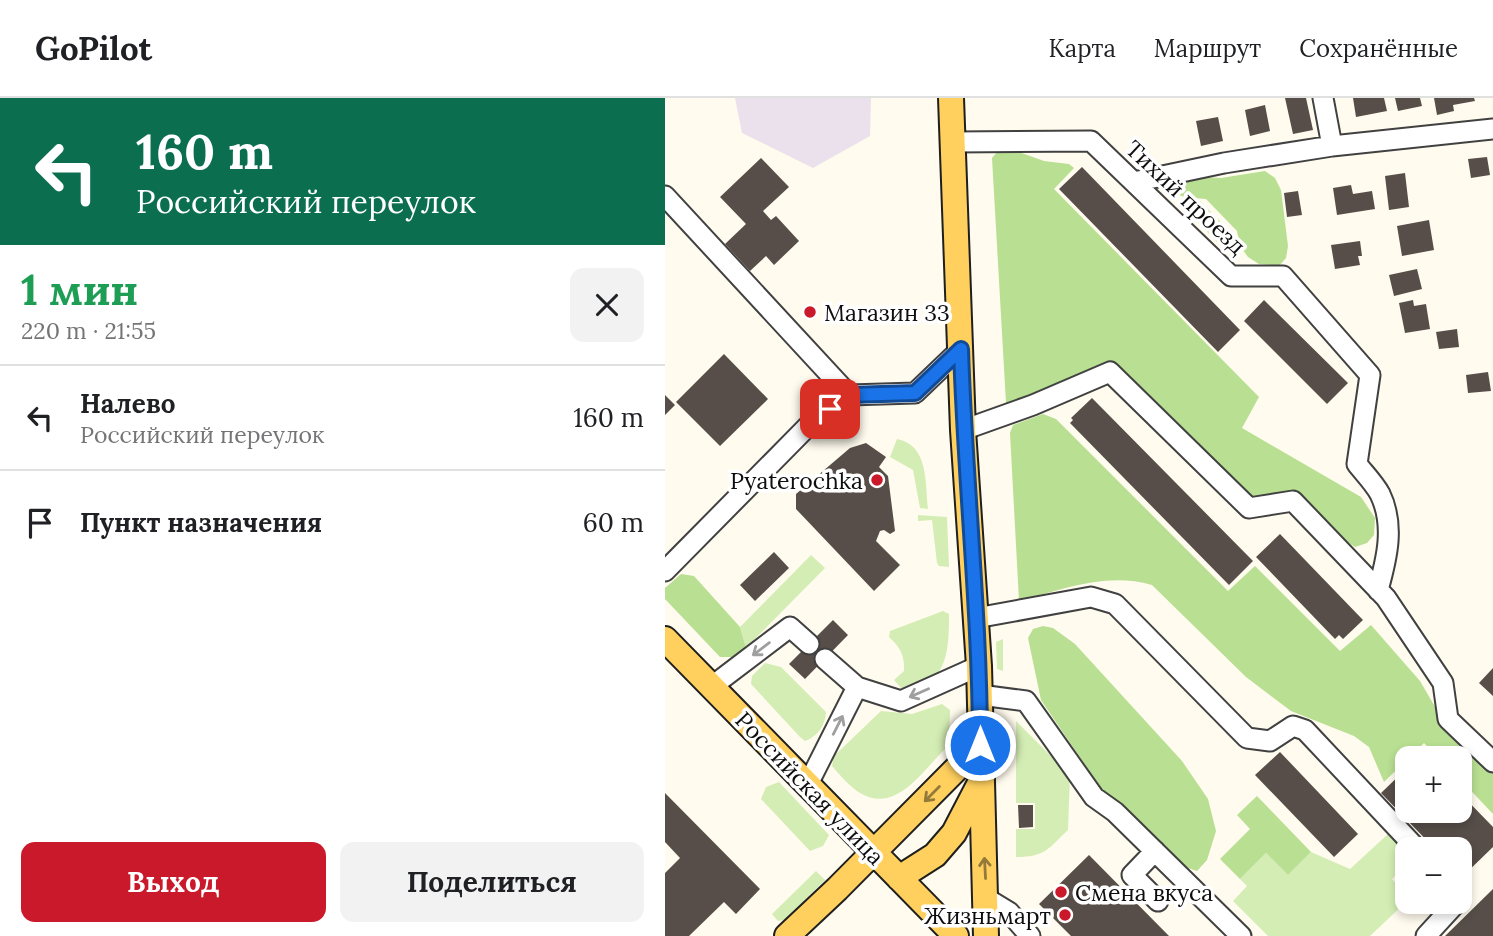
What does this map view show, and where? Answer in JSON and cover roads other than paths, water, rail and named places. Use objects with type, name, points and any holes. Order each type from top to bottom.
[{"type":"main road","points":[[951,98],[963,430],[979,666],[986,936]]},
{"type":"main road","name":"Российская улица","points":[[665,639],[955,936]]},
{"type":"main road","points":[[795,933],[980,745]]},
{"type":"main road","points":[[899,878],[935,855],[954,832],[981,780]]},
{"type":"street","points":[[1323,98],[1332,146]]},
{"type":"street","points":[[1134,182],[1224,163],[1332,146],[1493,130]]},
{"type":"street","name":"Тихий проезд","points":[[954,142],[1091,141],[1231,276],[1283,276],[1370,375],[1357,464],[1379,492],[1388,517],[1387,555],[1378,590]]},
{"type":"street","points":[[665,196],[849,395]]},
{"type":"street","points":[[667,563],[810,424],[849,395],[915,393],[961,349]]},
{"type":"street","points":[[963,430],[1033,405],[1110,372],[1249,508],[1293,501],[1386,598],[1443,683],[1448,719],[1493,761]]},
{"type":"street","points":[[976,618],[1091,597],[1115,604],[1247,738],[1270,741],[1293,726],[1305,730],[1406,837]]},
{"type":"street","points":[[712,687],[790,627],[809,644]]},
{"type":"street","points":[[825,659],[857,687],[901,701],[979,666]]},
{"type":"street","points":[[807,786],[857,687]]},
{"type":"street","points":[[980,695],[1026,701],[1094,797],[1115,812],[1241,936]]},
{"type":"street","points":[[1155,851],[1132,875],[1158,901]]},
{"type":"street","points":[[986,898],[1009,912],[1030,936]]},
{"type":"street","points":[[1426,936],[1446,914]]},
{"type":"place","name":"Магазин 33","points":[[810,312]]},
{"type":"place","name":"Pyaterochka","points":[[877,480]]},
{"type":"place","name":"Смена вкуса","points":[[1061,892]]},
{"type":"place","name":"Жизньмарт","points":[[1065,915]]}]
